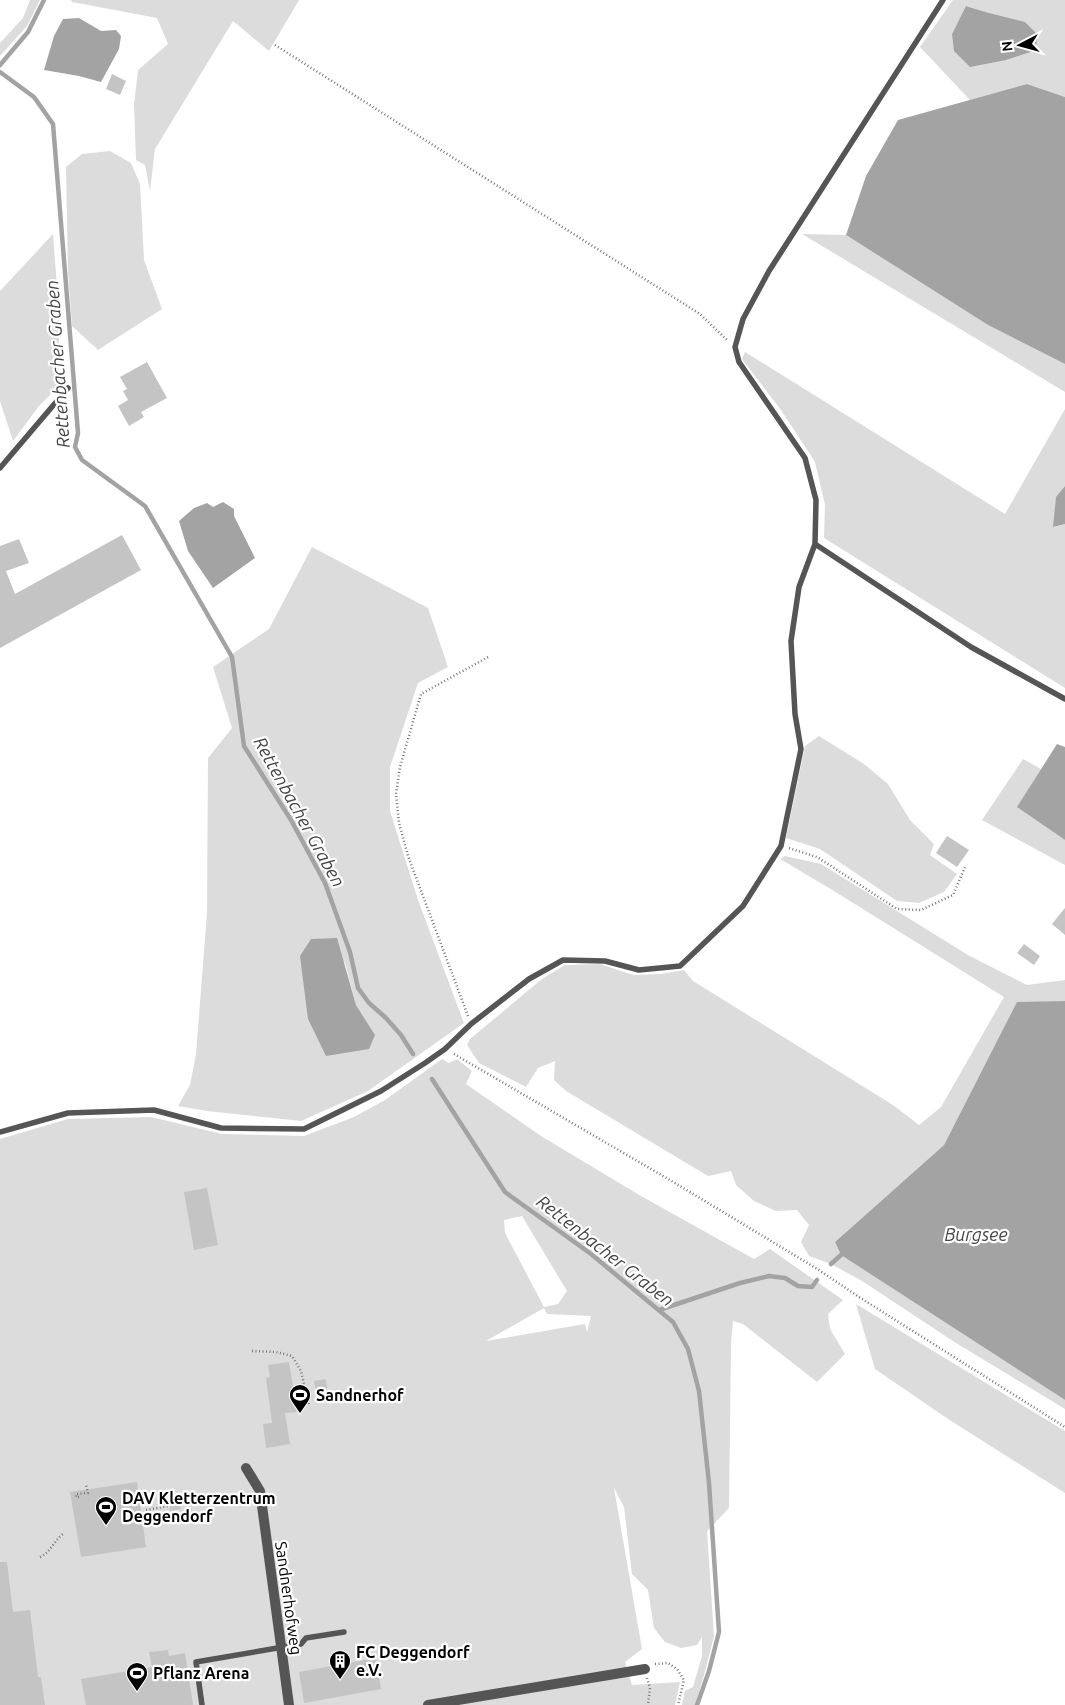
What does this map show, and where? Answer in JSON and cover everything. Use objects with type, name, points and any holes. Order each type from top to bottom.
[{"type":"street","name":"Sandnerhofweg","points":[[246,1468],[260,1491],[288,1705]]},
{"type":"street","points":[[428,1705],[645,1669]]},
{"type":"lane","points":[[0,1132],[68,1113],[154,1110],[221,1128],[304,1129],[381,1091],[445,1049],[471,1024],[529,979],[563,960],[605,961],[639,970],[680,966],[743,906],[781,846],[801,749],[795,714],[791,641],[799,588],[815,544],[816,500],[806,458],[739,362],[735,347],[743,319],[769,271],[943,0]]},
{"type":"lane","points":[[0,468],[68,388]]},
{"type":"lane","points":[[815,544],[971,647],[1065,699]]},
{"type":"lane","points":[[202,1705],[196,1662],[300,1644],[306,1638],[344,1632]]},
{"type":"path","points":[[275,45],[700,314],[735,347]]},
{"type":"path","points":[[471,1024],[408,856],[399,823],[396,794],[400,767],[421,694],[490,656]]},
{"type":"path","points":[[781,846],[817,858],[897,909],[921,910],[953,895],[965,868]]},
{"type":"path","points":[[445,1049],[675,1183],[819,1270],[1065,1427]]},
{"type":"path","points":[[252,1351],[276,1352],[292,1356],[301,1371],[309,1405]]},
{"type":"path","points":[[79,1496],[76,1497],[76,1494],[88,1493],[86,1485]]},
{"type":"path","points":[[146,1510],[169,1506]]},
{"type":"path","points":[[40,1558],[48,1553],[55,1540],[62,1534]]},
{"type":"path","points":[[648,1705],[650,1688],[645,1669],[657,1663],[668,1663],[677,1669],[684,1680],[678,1705]]},
{"type":"shaded area","points":[[30,0],[40,0],[27,26],[0,56],[0,43],[23,18]]},
{"type":"shaded area","points":[[71,0],[299,0],[269,51],[233,21],[155,149],[150,191],[145,165],[136,160],[134,105],[138,70],[168,44],[157,18],[72,2]]},
{"type":"shaded area","points":[[953,0],[1065,0],[1065,97],[1027,84],[970,100],[920,47]],"holes":[[[967,6],[989,13],[952,34]]]},
{"type":"shaded area","points":[[110,151],[131,163],[140,184],[144,260],[162,309],[98,350],[72,326],[68,273],[66,167],[82,154]]},
{"type":"shaded area","points":[[53,234],[59,314],[59,386],[39,406],[13,441],[0,401],[0,291]]},
{"type":"shaded area","points":[[802,234],[846,235],[988,325],[1065,364],[1065,392]]},
{"type":"shaded area","points":[[745,352],[1005,514],[1065,409],[1065,486],[1056,498],[1054,527],[1065,524],[1065,688],[824,538],[825,505],[815,462],[781,410],[742,359]]},
{"type":"shaded area","points":[[312,547],[428,608],[448,667],[418,683],[390,767],[390,811],[418,900],[464,1023],[368,1091],[301,1121],[178,1106],[190,1085],[196,1054],[207,913],[208,758],[232,728],[213,667],[269,629]],"holes":[[[311,939],[345,963],[356,1005],[375,1035]]]},
{"type":"shaded area","points":[[819,736],[864,764],[888,784],[910,820],[934,844],[930,855],[957,874],[944,892],[919,903],[897,901],[820,849],[786,838],[805,746]]},
{"type":"shaded area","points":[[1023,759],[1041,769],[1018,807],[1065,840],[1065,865],[982,820]]},
{"type":"shaded area","points":[[785,856],[821,864],[968,955],[1027,985],[1065,980],[1065,1001],[1017,1003],[944,1145],[835,1242],[841,1255],[1065,1400],[1065,1409],[956,1343],[862,1281],[831,1264],[809,1256],[801,1242],[809,1225],[797,1210],[776,1211],[754,1201],[736,1185],[731,1171],[708,1176],[566,1091],[554,1080],[555,1061],[538,1068],[526,1087],[479,1063],[467,1045],[470,1039],[542,979],[565,965],[600,964],[633,975],[661,974],[684,970],[693,981],[893,1105],[919,1125],[941,1107],[1004,997],[780,859]]},
{"type":"shaded area","name":"Sandnerhof","points":[[442,1059],[449,1063],[457,1059],[472,1071],[466,1084],[541,1136],[641,1196],[754,1259],[770,1249],[843,1300],[828,1314],[830,1329],[845,1354],[817,1382],[743,1324],[733,1321],[731,1343],[729,1508],[707,1531],[714,1636],[695,1705],[682,1705],[685,1691],[693,1687],[702,1656],[702,1637],[697,1645],[681,1648],[665,1642],[654,1628],[648,1590],[632,1574],[624,1507],[614,1488],[642,1649],[625,1662],[632,1685],[680,1682],[675,1705],[0,1705],[0,1139],[68,1119],[151,1117],[222,1134],[304,1136],[354,1117],[385,1100]],"holes":[[[522,1216],[567,1291],[558,1304],[544,1307],[505,1233],[504,1220]],[[544,1308],[547,1314],[591,1316],[587,1332],[585,1324],[486,1341]]]},
{"type":"shaded area","points":[[856,1304],[1065,1431],[1065,1493],[948,1419],[875,1369]]},
{"type":"water","points":[[966,6],[1025,22],[1037,34],[1036,50],[1006,60],[970,67],[954,51],[952,34]]},
{"type":"water","points":[[79,18],[101,31],[116,30],[121,36],[119,49],[101,82],[44,70],[54,36],[63,19]]},
{"type":"water","points":[[1027,84],[1065,97],[1065,364],[988,325],[846,235],[866,176],[898,120]]},
{"type":"water","points":[[1065,486],[1065,524],[1053,527],[1056,497]]},
{"type":"water","points":[[223,502],[234,509],[234,516],[255,558],[213,588],[188,551],[179,521],[194,508],[207,503],[213,507]]},
{"type":"water","points":[[1057,744],[1065,747],[1065,840],[1017,807]]},
{"type":"water","points":[[337,938],[356,1005],[375,1035],[369,1049],[326,1056],[308,1019],[300,956],[311,939]]},
{"type":"water","name":"Burgsee","points":[[1065,1001],[1065,1400],[841,1255],[835,1242],[944,1145],[1017,1002]]},
{"type":"building","points":[[112,74],[126,81],[120,95],[106,89]]},
{"type":"building","points":[[147,362],[167,398],[141,412],[144,417],[129,426],[118,406],[128,400],[123,391],[127,389],[120,377]]},
{"type":"building","points":[[122,535],[141,570],[0,648],[0,546],[19,539],[29,563],[6,571],[15,594]]},
{"type":"building","points":[[947,836],[969,850],[957,867],[936,853]]},
{"type":"building","points":[[1065,908],[1065,935],[1052,924]]},
{"type":"building","points":[[1024,944],[1040,956],[1034,965],[1017,953]]},
{"type":"building","points":[[207,1188],[218,1245],[194,1250],[184,1192]]},
{"type":"building","points":[[289,1362],[297,1412],[285,1413],[290,1444],[266,1448],[263,1424],[272,1423],[266,1378],[270,1377],[268,1365]]},
{"type":"building","points":[[326,1379],[327,1390],[316,1392],[314,1381]]},
{"type":"building","name":"DAV Kletterzentrum Deggendorf","points":[[137,1482],[146,1547],[81,1557],[70,1492]]},
{"type":"building","points":[[180,1498],[181,1509],[170,1511],[169,1500]]},
{"type":"building","points":[[0,1562],[7,1562],[13,1612],[30,1610],[38,1677],[41,1677],[45,1705],[0,1705]]},
{"type":"building","name":"Pflanz Arena","points":[[168,1650],[169,1656],[185,1653],[193,1705],[86,1705],[81,1679],[152,1667],[149,1652]]},
{"type":"building","name":"FC Deggendorf e.V.","points":[[376,1658],[381,1689],[304,1703],[299,1672]]},
{"type":"waterway","points":[[0,65],[28,32],[44,0]]},
{"type":"waterway","name":"Rettenbacher Graben","points":[[0,72],[34,97],[53,124],[78,433],[75,447],[82,460],[145,506],[232,657],[244,746],[291,820],[325,883],[350,952],[358,988],[369,1003],[401,1035],[413,1054]]},
{"type":"waterway","name":"Rettenbacher Graben","points":[[432,1079],[505,1192],[591,1254],[673,1322],[688,1349],[699,1391],[709,1483],[719,1632],[709,1671],[697,1705]]},
{"type":"waterway","points":[[831,1264],[841,1255]]},
{"type":"waterway","points":[[659,1310],[740,1283],[769,1276],[785,1278],[798,1286],[812,1287],[817,1280]]},
{"type":"place","name":"Sandnerhof","points":[[300,1414]]},
{"type":"place","name":"DAV Kletterzentrum Deggendorf","points":[[106,1526]]},
{"type":"place","name":"FC Deggendorf e.V.","points":[[340,1680]]},
{"type":"place","name":"Pflanz Arena","points":[[137,1692]]}]
